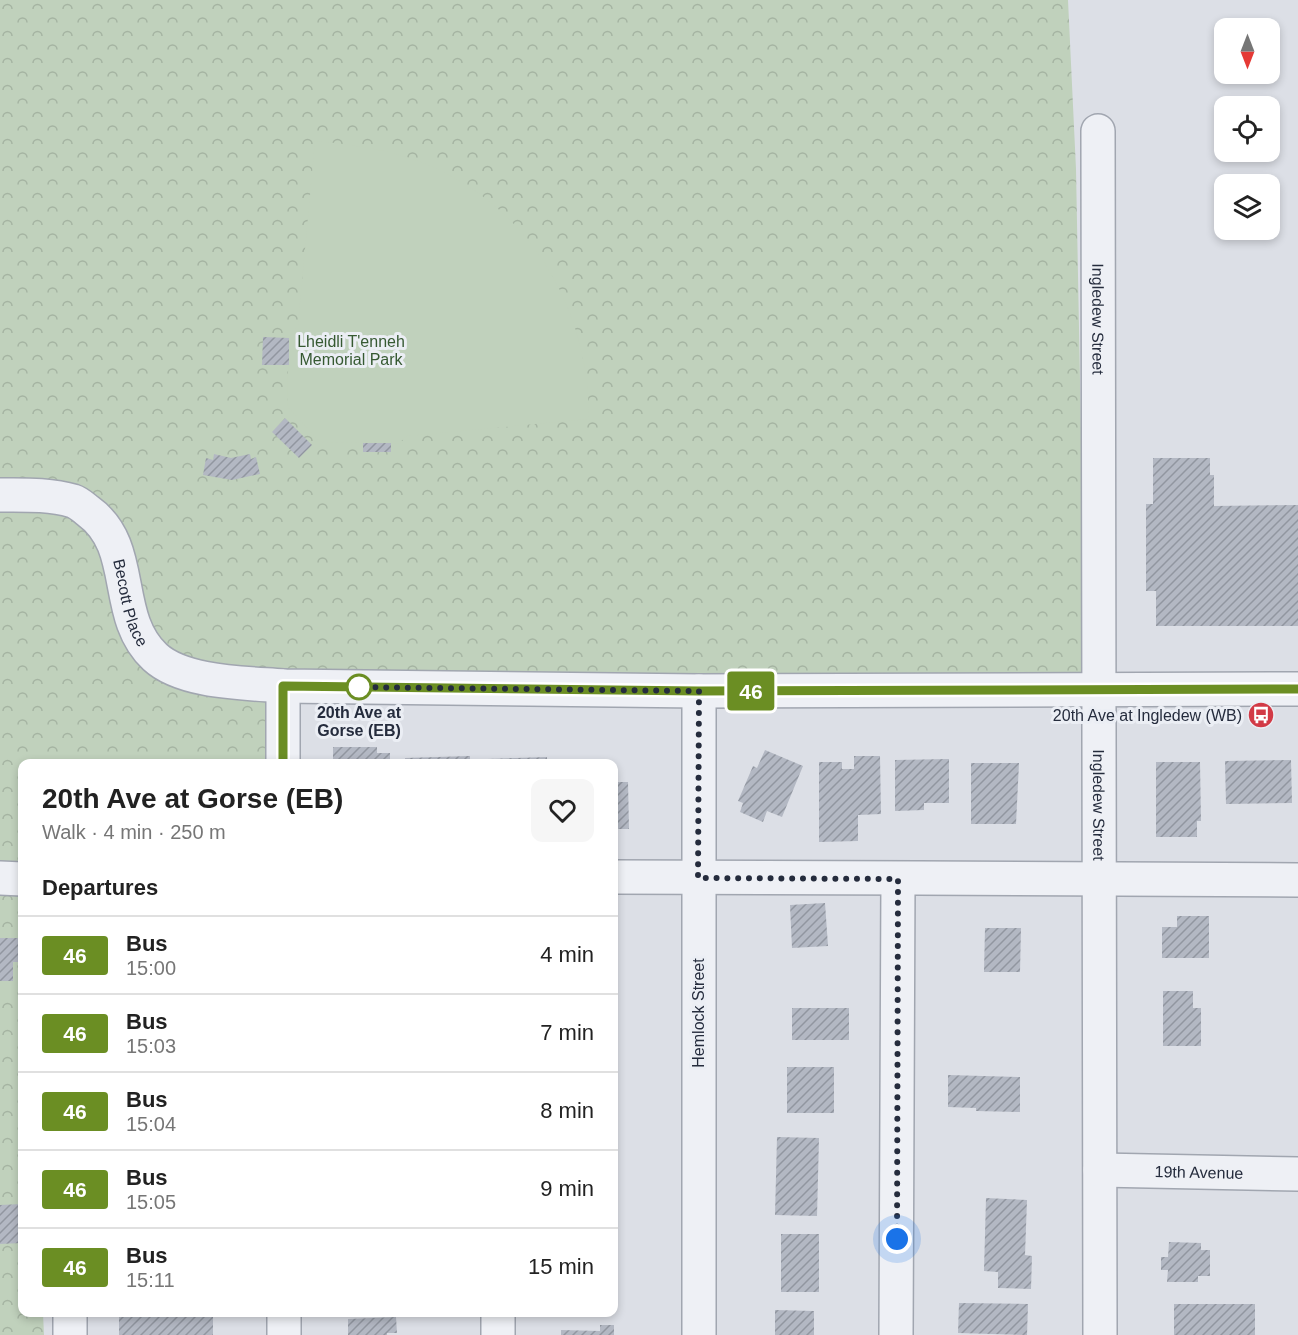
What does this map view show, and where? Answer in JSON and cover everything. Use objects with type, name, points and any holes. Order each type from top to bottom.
[{"type":"street","name":"Ingledew Street","points":[[1098,131],[1100,1335]]},
{"type":"street","name":"Becott Place","points":[[0,495],[45,496],[75,501],[95,516],[111,536],[120,556],[127,606],[137,635],[156,658],[181,671],[214,680],[283,686],[699,691],[1298,689]]},
{"type":"street","points":[[283,686],[283,759]]},
{"type":"street","name":"Hemlock Street","points":[[699,691],[699,1335]]},
{"type":"street","points":[[618,878],[1099,877],[1298,880]]},
{"type":"street","points":[[0,878],[18,879]]},
{"type":"street","points":[[896,1335],[898,879]]},
{"type":"street","name":"19th Avenue","points":[[1100,1170],[1298,1174]]},
{"type":"street","points":[[70,1317],[70,1335]]},
{"type":"street","points":[[284,1317],[284,1335]]},
{"type":"street","points":[[498,1317],[498,1335]]},
{"type":"green space","name":"Lheidli T'enneh Memorial Park","points":[[0,0],[1068,0],[1076,169],[1086,698],[268,701],[269,759],[18,759],[18,1317],[43,1317],[44,1335],[0,1335]]},
{"type":"green space","points":[[315,141],[378,150],[424,163],[473,190],[503,214],[529,241],[550,272],[567,306],[579,342],[587,380],[589,419],[407,436],[398,444],[320,442],[287,406],[289,338],[298,325]]},
{"type":"building","points":[[263,337],[289,338],[289,365],[262,365]]},
{"type":"building","points":[[285,418],[312,445],[299,458],[272,432]]},
{"type":"building","points":[[363,443],[391,443],[391,452],[363,452]]},
{"type":"building","points":[[214,454],[231,458],[250,454],[251,459],[256,457],[260,474],[232,480],[203,475],[206,458],[213,460]]},
{"type":"building","points":[[1153,458],[1210,458],[1210,475],[1214,475],[1214,506],[1298,505],[1298,626],[1156,626],[1156,591],[1146,591],[1146,504],[1153,504]]},
{"type":"building","points":[[333,747],[377,747],[377,753],[390,753],[390,759],[333,759]]},
{"type":"building","points":[[765,750],[803,766],[782,817],[767,811],[763,822],[740,812],[743,803],[738,801],[753,766],[757,768]]},
{"type":"building","points":[[470,756],[470,759],[405,758]]},
{"type":"building","points":[[854,756],[880,756],[881,814],[858,815],[858,841],[819,842],[819,762],[842,762],[842,769],[854,769]]},
{"type":"building","points":[[547,757],[547,759],[487,759]]},
{"type":"building","points":[[949,759],[949,803],[924,803],[924,810],[895,811],[895,760]]},
{"type":"building","points":[[1291,760],[1292,803],[1226,804],[1225,761]]},
{"type":"building","points":[[1156,762],[1200,762],[1201,821],[1197,821],[1197,837],[1156,837]]},
{"type":"building","points":[[971,763],[1019,763],[1016,824],[971,824]]},
{"type":"building","points":[[618,782],[628,782],[629,829],[618,829]]},
{"type":"building","points":[[825,903],[828,946],[792,948],[790,905]]},
{"type":"building","points":[[1177,916],[1209,916],[1209,958],[1162,958],[1162,927],[1177,927]]},
{"type":"building","points":[[985,928],[1021,928],[1020,972],[984,972]]},
{"type":"building","points":[[0,938],[18,938],[18,962],[13,962],[13,981],[0,981]]},
{"type":"building","points":[[1163,991],[1193,991],[1193,1008],[1201,1008],[1201,1046],[1163,1046]]},
{"type":"building","points":[[792,1008],[849,1008],[849,1040],[792,1040]]},
{"type":"building","points":[[787,1067],[834,1067],[834,1113],[787,1113]]},
{"type":"building","points":[[948,1075],[1020,1077],[1020,1112],[976,1111],[976,1108],[948,1107]]},
{"type":"building","points":[[777,1137],[819,1138],[817,1216],[775,1215]]},
{"type":"building","points":[[986,1198],[1027,1200],[1025,1255],[1032,1256],[1031,1289],[998,1288],[998,1272],[984,1271]]},
{"type":"building","points":[[18,1204],[18,1243],[0,1244],[0,1205]]},
{"type":"building","points":[[781,1234],[819,1234],[819,1292],[781,1292]]},
{"type":"building","points":[[1169,1242],[1201,1243],[1201,1250],[1210,1250],[1210,1276],[1198,1276],[1198,1282],[1167,1282],[1168,1270],[1161,1270],[1161,1257],[1168,1257]]},
{"type":"building","points":[[959,1303],[1028,1304],[1027,1335],[958,1333]]},
{"type":"building","points":[[1174,1304],[1255,1304],[1255,1335],[1174,1335]]},
{"type":"building","points":[[775,1310],[814,1311],[814,1335],[775,1335]]},
{"type":"building","points":[[119,1317],[213,1317],[213,1335],[119,1335]]},
{"type":"building","points":[[396,1317],[397,1333],[348,1335],[348,1319]]},
{"type":"building","points":[[600,1325],[614,1325],[614,1335],[561,1335],[561,1330],[600,1331]]},
{"type":"bus line","name":"46","points":[[283,759],[283,686],[699,691],[1298,689]]},
{"type":"place","name":"20th Ave at Gorse (EB)","points":[[359,687]]},
{"type":"place","name":"20th Ave at Ingledew (WB)","points":[[1261,715]]},
{"type":"route","points":[[359,687],[351,687],[699,691],[698,878],[898,879],[897,1239]]}]
